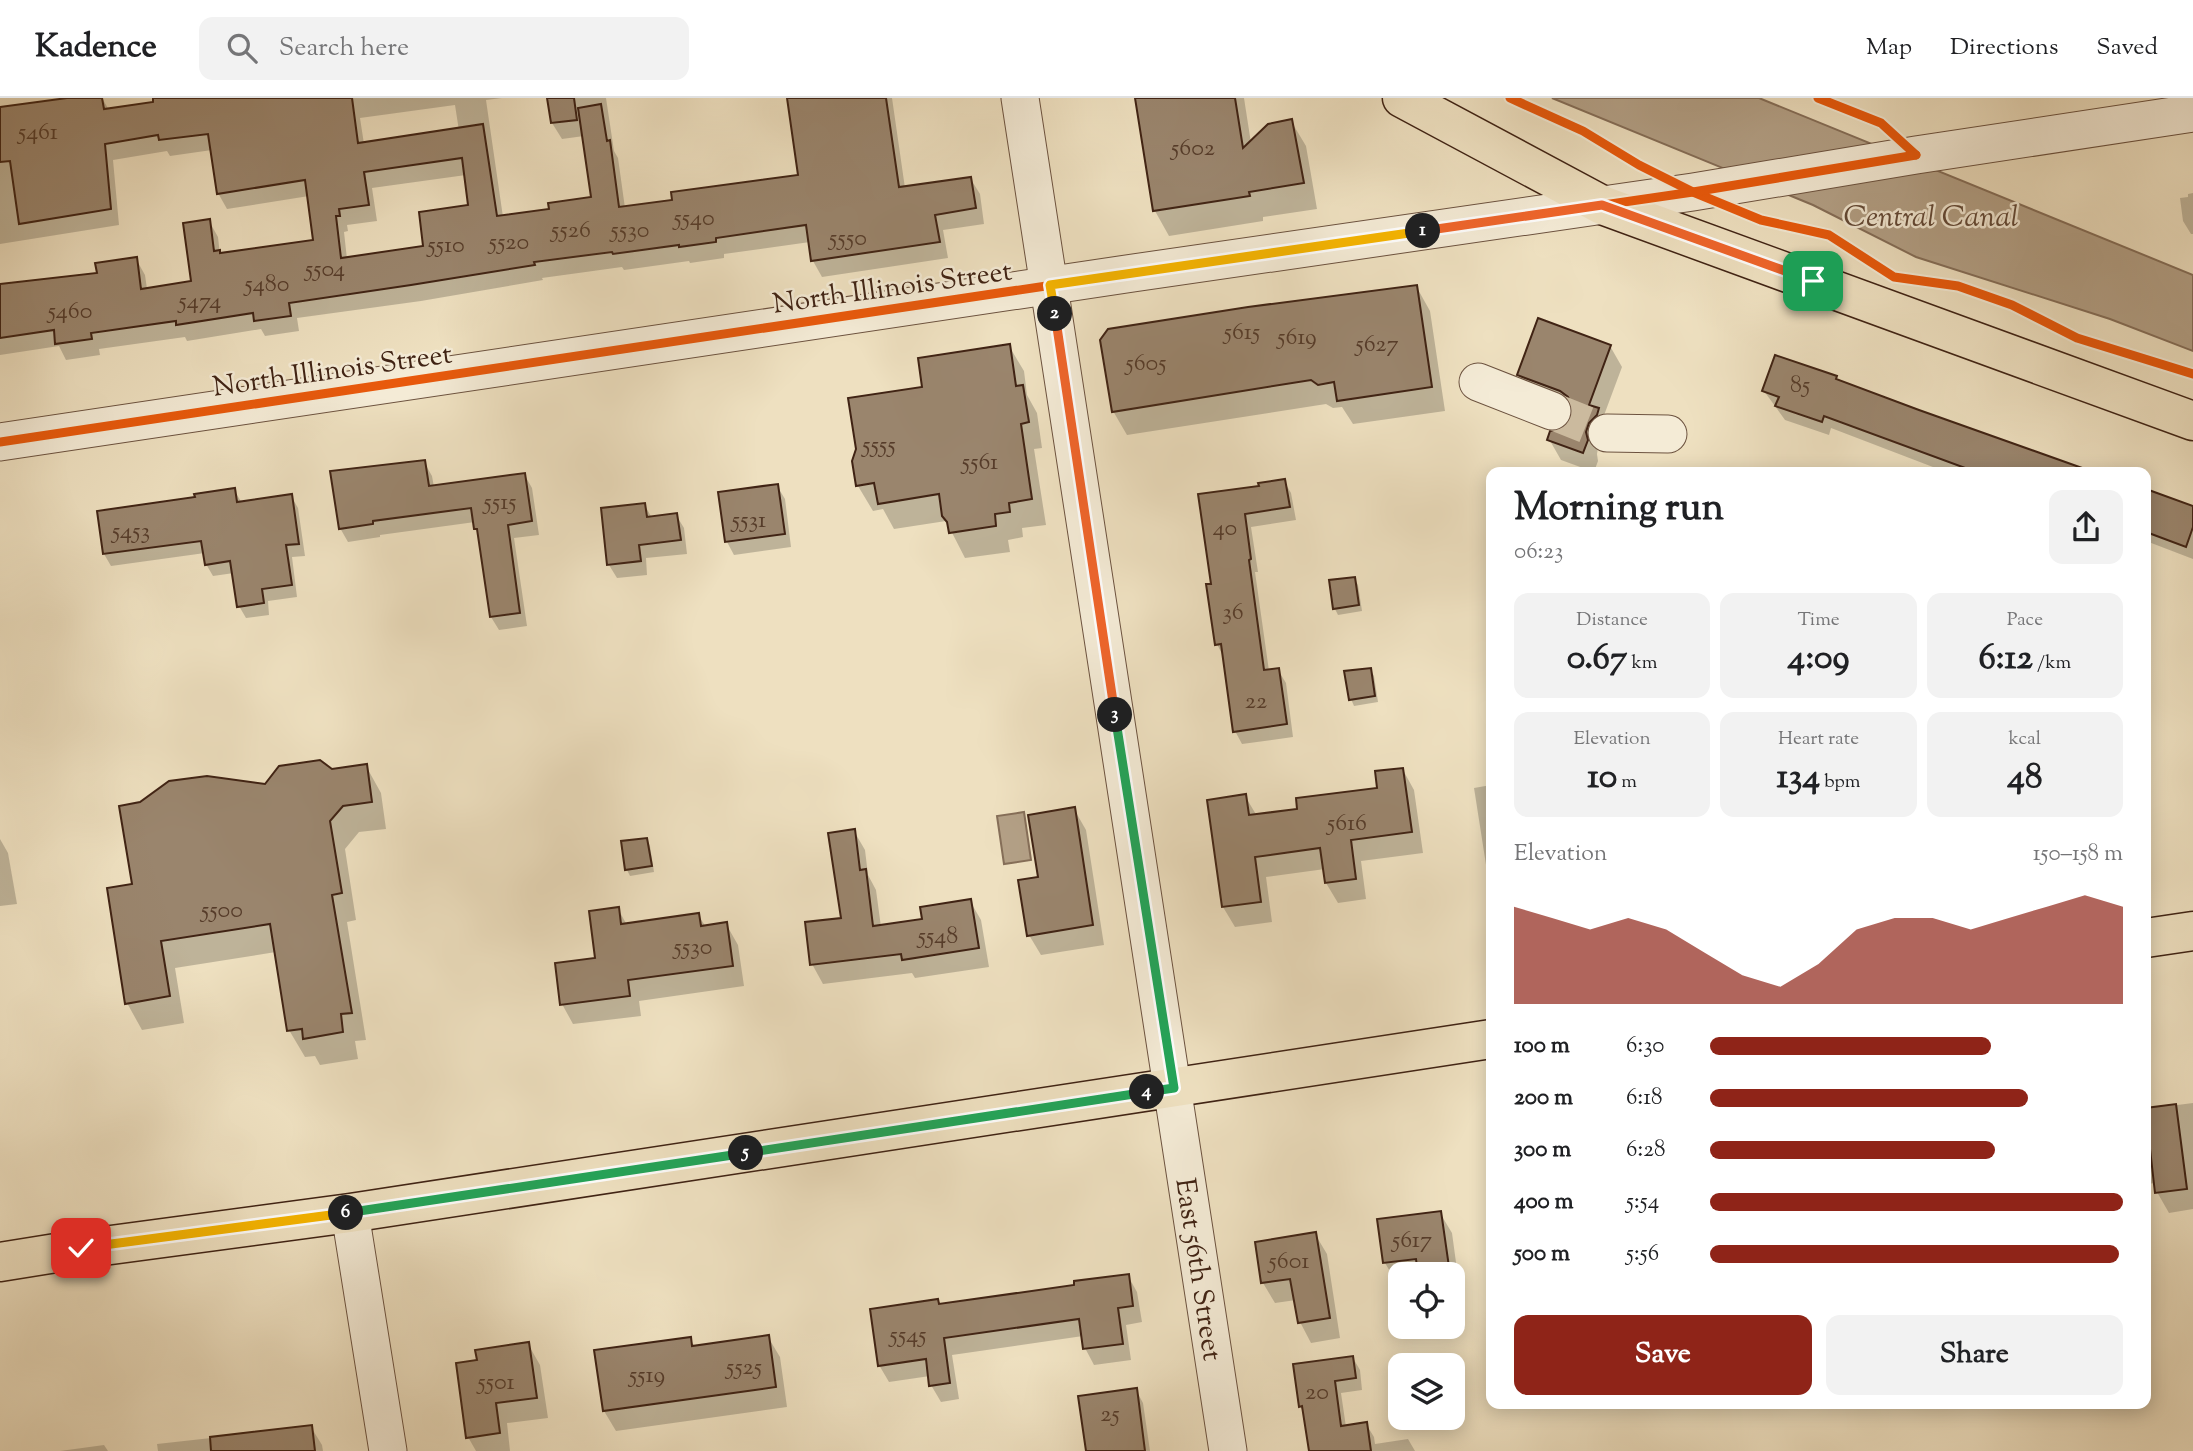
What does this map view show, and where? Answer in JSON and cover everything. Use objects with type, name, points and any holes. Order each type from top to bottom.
[{"type":"main road","points":[[1402,98],[1602,205],[2193,421]]},
{"type":"main road","points":[[2151,937],[2193,930]]},
{"type":"main road","points":[[0,1262],[81,1248],[350,1213],[1486,1040]]},
{"type":"street","name":"East 56th Street","points":[[1020,98],[1228,1451]]},
{"type":"street","name":"North Illinois Street","points":[[0,442],[1715,189],[1916,155],[2099,112],[2193,113]]},
{"type":"street","points":[[1478,382],[1552,411]]},
{"type":"street","points":[[1607,433],[1668,434]]},
{"type":"street","points":[[350,1213],[388,1451]]},
{"type":"water","name":"Central Canal","points":[[1552,98],[1759,98],[2193,275],[2193,351],[2110,319],[1916,257],[1813,205]]},
{"type":"water","points":[[1024,812],[1031,860],[1004,864],[997,816]]},
{"type":"building","points":[[67,98],[102,98],[104,109],[153,102],[153,98],[352,98],[358,143],[483,124],[497,216],[549,209],[548,203],[591,197],[578,108],[601,104],[607,141],[610,140],[619,207],[672,200],[671,192],[798,175],[787,98],[886,98],[899,187],[971,177],[976,208],[935,215],[940,242],[811,261],[806,225],[716,238],[716,242],[534,262],[535,265],[289,303],[291,316],[254,321],[253,313],[176,325],[176,321],[91,333],[92,339],[55,344],[54,330],[0,338],[0,284],[97,273],[95,263],[137,257],[141,289],[191,281],[183,223],[210,219],[214,251],[220,250],[220,253],[313,240],[305,180],[217,194],[208,134],[159,140],[158,135],[105,144],[111,209],[19,224],[10,161],[0,162],[0,107]],"holes":[[[462,158],[468,205],[419,212],[423,246],[341,258],[336,216],[340,216],[339,209],[369,205],[364,172]]]},
{"type":"building","points":[[547,98],[574,98],[577,120],[551,123]]},
{"type":"building","points":[[1135,98],[1235,98],[1243,148],[1268,124],[1292,119],[1304,183],[1249,192],[1250,196],[1153,211]]},
{"type":"building","points":[[1417,285],[1432,387],[1337,401],[1334,382],[1318,385],[1311,380],[1112,412],[1100,340],[1108,329]]},
{"type":"building","points":[[1538,318],[1611,345],[1589,405],[1599,408],[1597,415],[1589,423],[1586,432],[1588,440],[1583,453],[1547,440],[1550,431],[1565,428],[1571,419],[1573,409],[1568,397],[1560,391],[1517,375]]},
{"type":"building","points":[[1010,344],[1016,386],[1023,385],[1029,422],[1021,424],[1032,499],[1009,503],[1010,512],[995,514],[996,526],[949,533],[947,522],[942,516],[939,494],[878,504],[874,483],[856,486],[852,461],[856,449],[848,398],[922,387],[918,358]]},
{"type":"building","points":[[1775,355],[2079,467],[1962,467],[1824,416],[1822,422],[1775,406],[1779,397],[1762,391]]},
{"type":"building","points":[[425,460],[429,486],[525,473],[532,521],[508,525],[520,613],[490,617],[477,529],[474,529],[471,508],[373,521],[373,524],[339,529],[330,471]]},
{"type":"building","points":[[1285,479],[1290,507],[1245,514],[1264,670],[1279,668],[1287,724],[1233,732],[1221,644],[1215,645],[1206,584],[1211,584],[1198,494],[1259,486],[1258,483]]},
{"type":"building","points":[[778,484],[785,534],[725,542],[718,492]]},
{"type":"building","points":[[235,488],[237,502],[292,494],[299,544],[286,545],[292,585],[262,589],[264,603],[237,607],[230,561],[205,565],[201,541],[103,554],[97,511],[195,497],[194,494]]},
{"type":"building","points":[[2151,491],[2193,506],[2193,527],[2186,547],[2151,534]]},
{"type":"building","points":[[645,503],[647,517],[677,513],[681,540],[639,545],[641,561],[607,565],[601,508]]},
{"type":"building","points":[[1355,577],[1359,605],[1333,609],[1329,580]]},
{"type":"building","points":[[1371,668],[1375,696],[1349,700],[1344,671]]},
{"type":"building","points":[[320,760],[332,769],[367,764],[372,802],[343,806],[330,821],[342,893],[332,895],[352,1013],[341,1014],[343,1032],[303,1039],[302,1029],[287,1031],[270,924],[161,941],[170,996],[125,1004],[107,888],[132,884],[119,806],[140,802],[169,781],[207,776],[265,784],[279,766]]},
{"type":"building","points":[[1403,768],[1412,832],[1351,840],[1356,879],[1325,883],[1320,848],[1255,857],[1261,902],[1222,907],[1207,800],[1246,794],[1249,815],[1297,809],[1296,798],[1377,788],[1375,771]]},
{"type":"building","points":[[1075,807],[1093,925],[1027,936],[1018,880],[1038,877],[1028,815]]},
{"type":"building","points":[[855,829],[860,870],[866,869],[873,926],[922,919],[920,907],[971,899],[979,948],[902,960],[901,954],[810,965],[805,922],[841,918],[828,833]]},
{"type":"building","points":[[647,838],[652,866],[625,870],[621,841]]},
{"type":"building","points":[[619,907],[621,924],[699,913],[701,926],[727,922],[733,966],[628,980],[630,996],[560,1005],[555,963],[595,958],[589,911]]},
{"type":"building","points":[[2176,1104],[2187,1189],[2155,1193],[2151,1158],[2151,1107]]},
{"type":"building","points":[[1441,1211],[1448,1262],[1416,1262],[1416,1259],[1383,1263],[1377,1219]]},
{"type":"building","points":[[1316,1232],[1330,1318],[1298,1323],[1290,1279],[1261,1283],[1255,1242]]},
{"type":"building","points":[[1129,1274],[1133,1306],[1118,1308],[1123,1344],[1083,1349],[1079,1319],[944,1338],[950,1383],[929,1386],[926,1359],[878,1366],[870,1309],[938,1299],[939,1304],[1074,1285],[1074,1281]]},
{"type":"building","points":[[769,1335],[776,1387],[603,1411],[594,1350],[691,1337],[692,1346]]},
{"type":"building","points":[[529,1342],[537,1398],[496,1403],[500,1433],[466,1438],[456,1363],[477,1360],[475,1350]]},
{"type":"building","points":[[1353,1356],[1356,1378],[1335,1381],[1341,1426],[1367,1422],[1371,1451],[1309,1451],[1293,1364]]},
{"type":"building","points":[[1137,1388],[1145,1451],[1086,1451],[1078,1396]]},
{"type":"building","points":[[312,1425],[315,1451],[211,1451],[210,1437]]},
{"type":"tunnel","points":[[1552,411],[1607,433]]},
{"type":"cycle path","points":[[1510,98],[1583,131],[1639,165],[1693,192],[1761,220],[1829,235],[1894,277],[1958,286],[2012,305],[2077,338],[2193,374]]},
{"type":"cycle path","points":[[1818,98],[1881,123],[1916,155]]},
{"type":"cycle path","points":[[0,442],[1693,192],[1916,155]]},
{"type":"route","points":[[81,1248],[350,1213],[1174,1088],[1050,285],[1602,205],[1813,281]]}]
